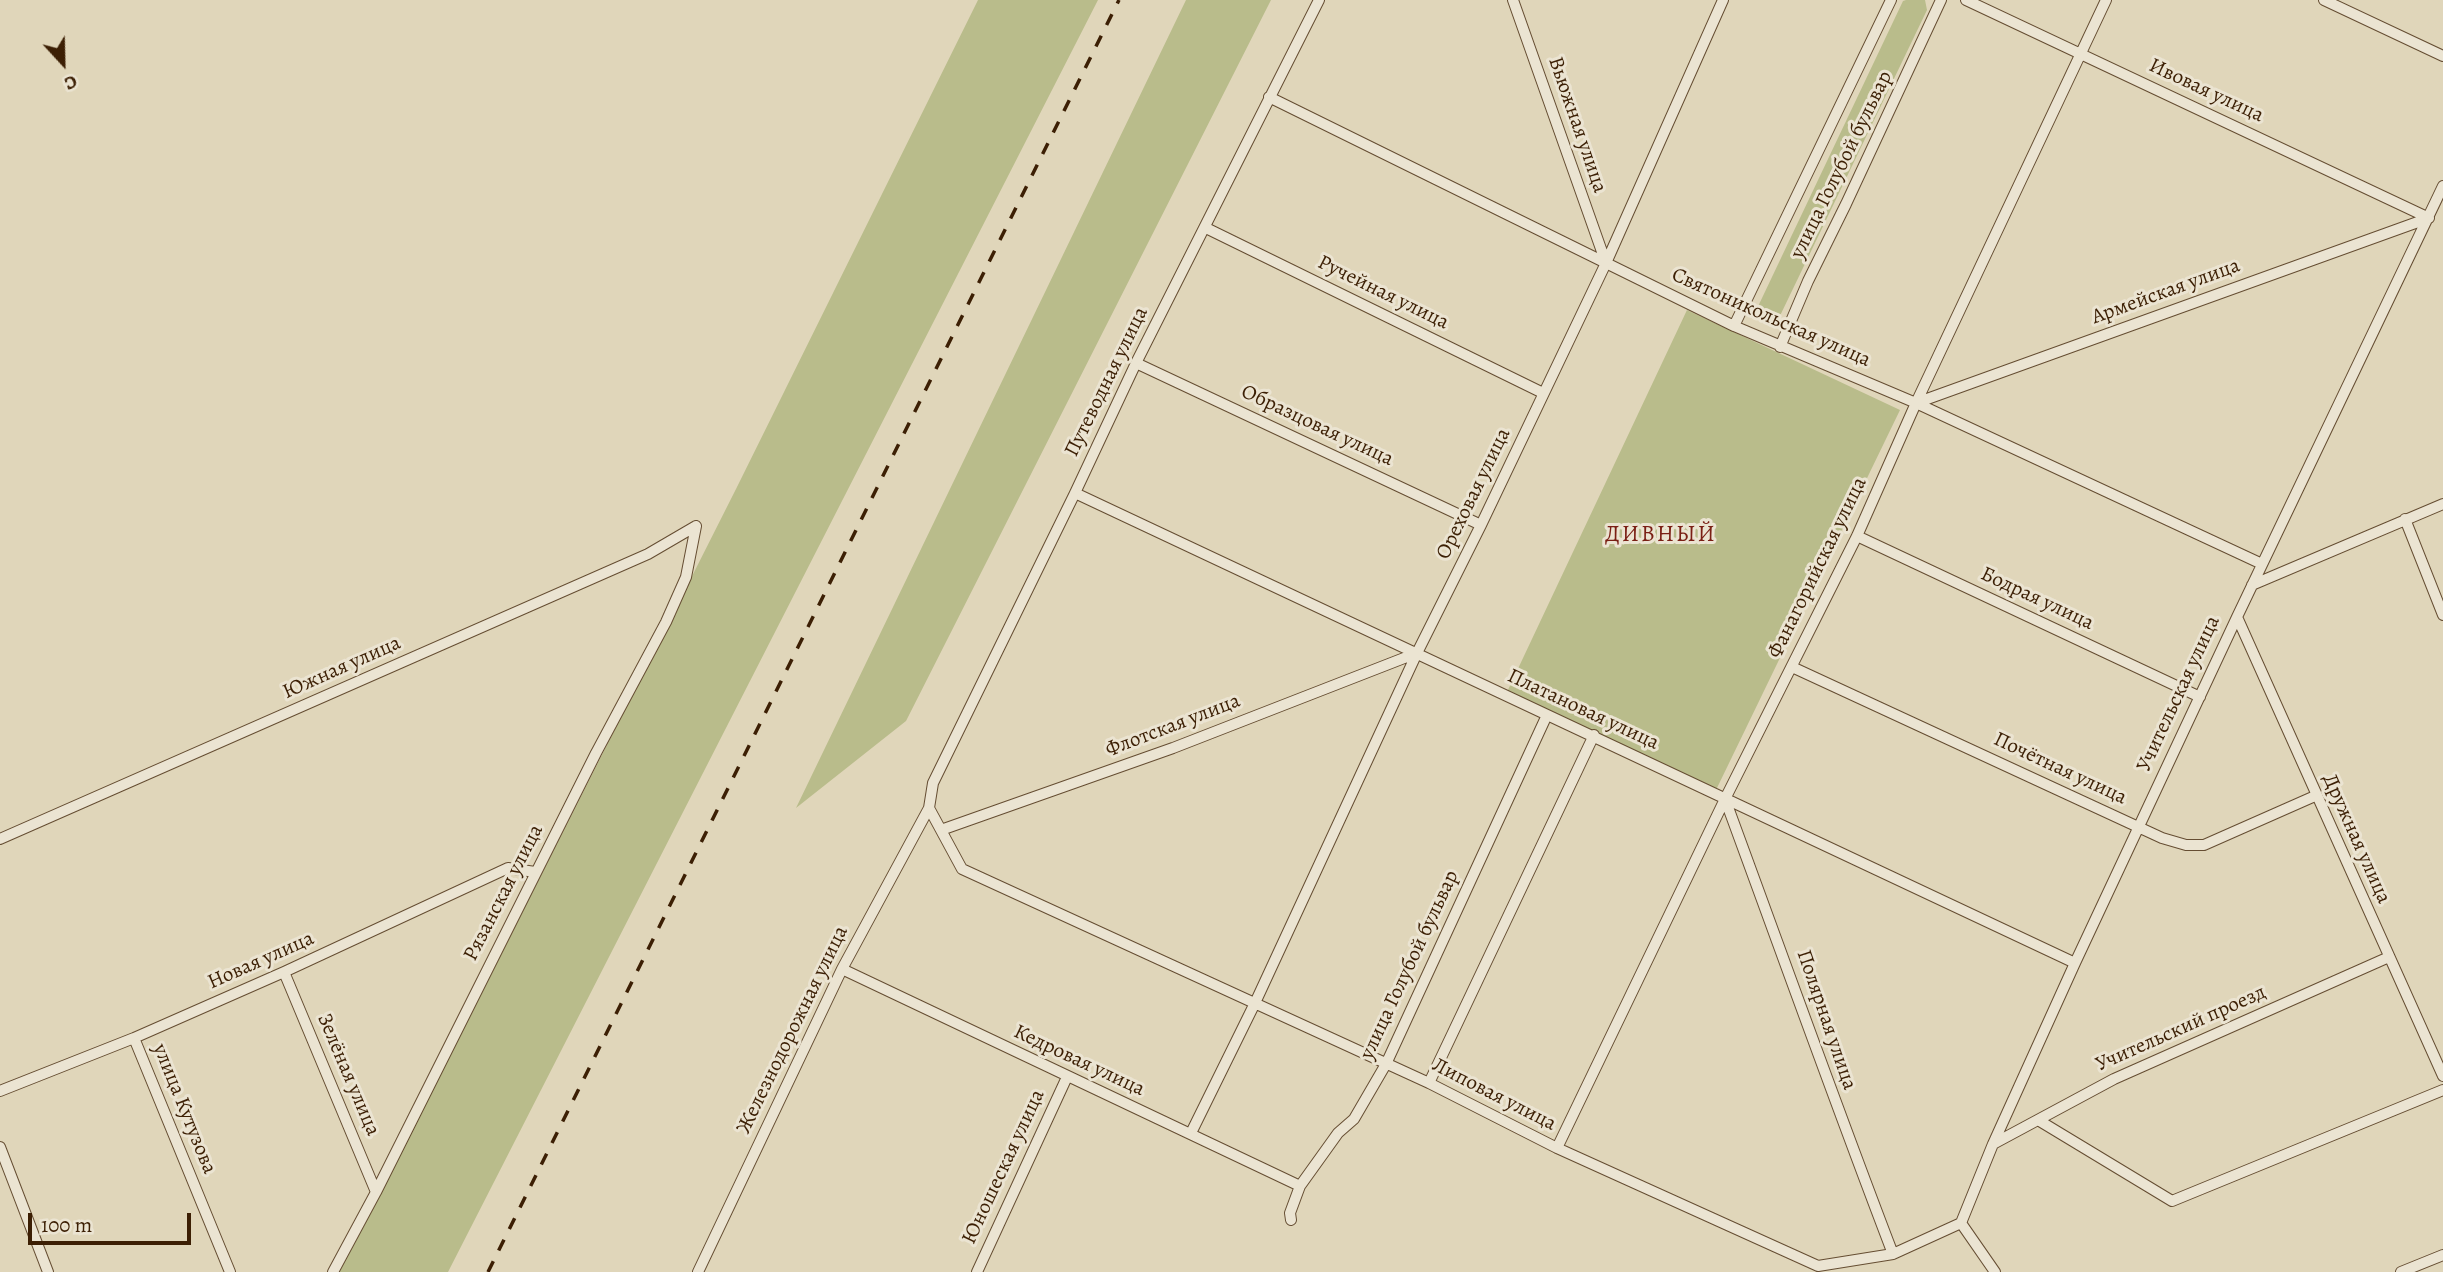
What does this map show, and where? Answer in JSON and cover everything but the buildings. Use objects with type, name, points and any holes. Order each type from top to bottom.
[{"type":"street","name":"Путеводная улица","points":[[933,783],[1136,363],[1319,0]]},
{"type":"street","name":"Вьюжная улица","points":[[1513,0],[1606,263]]},
{"type":"street","name":"Ореховая улица","points":[[1191,1133],[1255,1003],[1417,653],[1482,525],[1606,263],[1723,0]]},
{"type":"street","name":"улица Голубой бульвар","points":[[1734,326],[1891,0]]},
{"type":"street","name":"улица Голубой бульвар","points":[[1780,346],[1941,0]]},
{"type":"street","name":"Ивовая улица","points":[[1966,0],[2429,218]]},
{"type":"street","name":"Фанагорийская улица","points":[[1557,1148],[1725,799],[1857,536],[1916,403],[2106,0]]},
{"type":"street","points":[[2324,0],[2443,56]]},
{"type":"street","name":"Святоникольская улица","points":[[1269,97],[1734,326],[1916,403],[2262,564]]},
{"type":"street","name":"Учительская улица","points":[[1961,1223],[1993,1144],[2138,827],[2443,186]]},
{"type":"street","name":"Армейская улица","points":[[1916,403],[2429,218]]},
{"type":"street","name":"Ручейная улица","points":[[1206,228],[1543,393]]},
{"type":"street","name":"Образцовая улица","points":[[1136,363],[1482,525]]},
{"type":"street","name":"Платановая улица","points":[[1075,493],[2075,963]]},
{"type":"street","points":[[2252,585],[2443,504]]},
{"type":"street","points":[[2404,519],[2443,615]]},
{"type":"street","name":"Южная улица","points":[[0,839],[648,554],[696,526]]},
{"type":"street","name":"Рязанская улица","points":[[333,1272],[376,1192],[535,872],[666,622],[686,577],[696,526]]},
{"type":"street","name":"Бодрая улица","points":[[1857,536],[2200,697]]},
{"type":"street","name":"Дружная улица","points":[[2237,617],[2315,796],[2443,1076]]},
{"type":"street","name":"Флотская улица","points":[[941,830],[1173,748],[1417,653]]},
{"type":"street","name":"Почётная улица","points":[[1792,667],[2162,838],[2186,845],[2204,845],[2315,796]]},
{"type":"street","name":"улица Голубой бульвар","points":[[1291,1220],[1290,1213],[1300,1186],[1338,1133],[1354,1119],[1386,1064],[1547,715]]},
{"type":"street","points":[[1429,1083],[1594,735]]},
{"type":"street","name":"Железнодорожная улица","points":[[698,1272],[842,969],[929,808],[933,783]]},
{"type":"street","name":"Полярная улица","points":[[1725,799],[1830,1091],[1893,1254]]},
{"type":"street","points":[[929,808],[941,830]]},
{"type":"street","name":"Липовая улица","points":[[941,830],[962,869],[1429,1083],[1557,1148],[1818,1266],[1893,1254],[1961,1223]]},
{"type":"street","name":"Новая улица","points":[[0,1091],[134,1038],[508,868],[535,872]]},
{"type":"street","name":"Учительский проезд","points":[[1993,1144],[2114,1079],[2389,957]]},
{"type":"street","name":"Кедровая улица","points":[[842,969],[1300,1186]]},
{"type":"street","name":"Зелёная улица","points":[[284,972],[376,1192]]},
{"type":"street","name":"улица Кутузова","points":[[134,1038],[230,1272]]},
{"type":"street","name":"Юношеская улица","points":[[976,1272],[1067,1077]]},
{"type":"street","points":[[2038,1120],[2172,1201],[2443,1090]]},
{"type":"street","points":[[0,1147],[48,1272]]},
{"type":"street","points":[[1961,1223],[1995,1272]]},
{"type":"street","points":[[2402,1272],[2443,1255]]},
{"type":"green space","points":[[978,0],[1098,0],[448,1272],[338,1272],[398,1159],[736,489]]},
{"type":"green space","points":[[1186,0],[1271,0],[906,721],[796,808]]},
{"type":"green space","points":[[1925,0],[1927,10],[1777,322],[1768,325],[1753,317],[1903,1]]},
{"type":"green space","points":[[1687,310],[1900,410],[1716,790],[1507,692]]},
{"type":"railway","points":[[488,1272],[1119,0]]},
{"type":"district","name":"ДИВНЫЙ","points":[[1661,535]]}]
